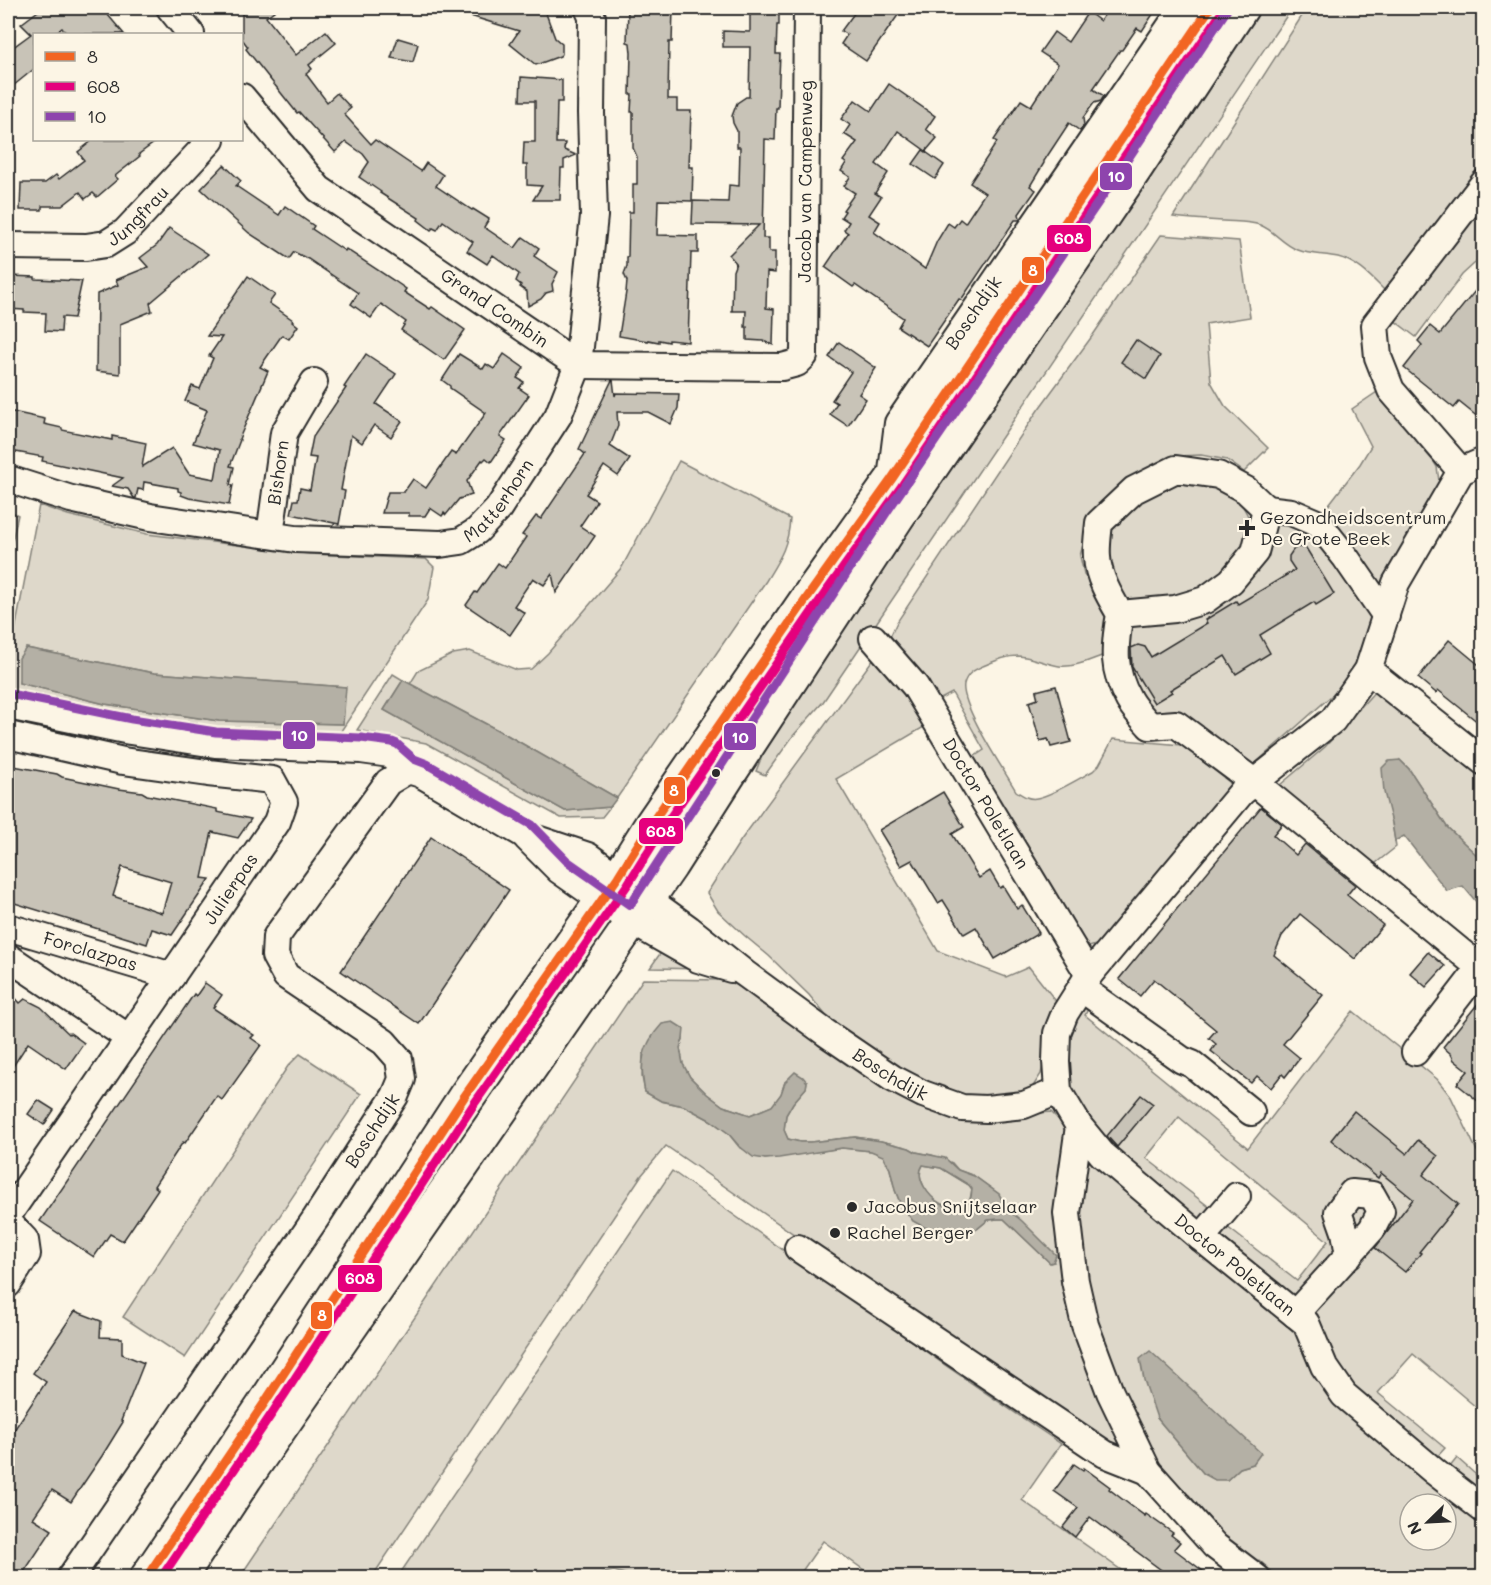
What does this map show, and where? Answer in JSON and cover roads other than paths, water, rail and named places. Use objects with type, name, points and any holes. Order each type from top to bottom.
[{"type":"main road","name":"Boschdijk","points":[[146,1578],[264,1405],[464,1097],[610,889],[651,824],[811,591],[891,480],[1210,8]]},
{"type":"main road","points":[[180,1578],[253,1468],[641,911],[898,517],[1135,170],[1242,8]]},
{"type":"street","points":[[170,8],[190,33]]},
{"type":"street","name":"Matterhorn","points":[[8,479],[71,499],[150,517],[295,539],[440,544],[461,541],[477,531],[498,509],[558,416],[578,365],[594,216],[591,113],[592,17],[588,8]]},
{"type":"street","name":"Jacob van Campenweg","points":[[578,365],[782,367],[797,363],[804,356],[807,8]]},
{"type":"street","name":"Boschdijk","points":[[891,480],[898,423],[1183,8]]},
{"type":"street","name":"Grand Combin","points":[[243,102],[319,189],[578,365]]},
{"type":"street","name":"Jungfrau","points":[[8,246],[86,247],[105,244],[125,232],[210,141]]},
{"type":"street","name":"Doctor Poletlaan","points":[[1484,183],[1375,325],[1378,357],[1391,390],[1472,466],[1396,582],[1368,670],[1333,720],[1242,792],[1085,981],[1065,1013],[1057,1033],[1056,1061],[1058,1091],[1079,1126],[1102,1154],[1306,1323],[1324,1366],[1344,1395],[1484,1510]]},
{"type":"street","name":"Bishorn","points":[[270,535],[284,433],[314,382]]},
{"type":"street","points":[[1386,616],[1346,558],[1319,524],[1291,512],[1266,509],[1246,490],[1218,475],[1176,469],[1134,490],[1099,524],[1096,558],[1103,581],[1120,614],[1115,642],[1116,671],[1130,702],[1150,726],[1176,724],[1254,782],[1482,970],[1415,1052]]},
{"type":"street","points":[[1120,614],[1176,609],[1205,600],[1230,581],[1255,552],[1266,509]]},
{"type":"street","name":"Doctor Poletlaan","points":[[873,638],[915,686],[1085,981]]},
{"type":"street","points":[[1368,670],[1484,762]]},
{"type":"street","points":[[8,706],[130,731],[215,744],[361,750],[390,754],[408,770]]},
{"type":"street","name":"Julierpas","points":[[8,735],[123,760],[272,780],[284,802],[277,822],[8,1215]]},
{"type":"street","name":"Boschdijk","points":[[70,1578],[316,1218],[395,1096],[402,1079],[399,1059],[384,1042],[286,976],[274,956],[276,937],[388,782],[408,770],[421,774],[525,835],[559,870],[610,889],[641,911],[689,929],[744,973],[857,1055],[892,1078],[923,1094],[962,1108],[986,1109],[1024,1105],[1058,1091]]},
{"type":"street","name":"Forclazpas","points":[[8,927],[172,976]]},
{"type":"street","name":"Forclazpas","points":[[8,957],[129,1038]]},
{"type":"street","points":[[1085,981],[1182,1060],[1192,1064],[1251,1112]]},
{"type":"street","points":[[1079,1126],[1067,1213],[1075,1281],[1086,1324],[1110,1392],[1148,1471],[1215,1546],[1257,1578]]},
{"type":"street","points":[[1201,1238],[1237,1196]]},
{"type":"street","points":[[8,1222],[25,1240],[27,1254],[8,1284]]},
{"type":"street","points":[[798,1248],[1106,1454],[1148,1471]]},
{"type":"street","points":[[1295,1314],[1349,1255]]},
{"type":"place","name":"Gezondheidscentrum De Grote Beek","points":[[1247,528]]},
{"type":"place","name":"Jacobus Snijtselaar","points":[[852,1207]]},
{"type":"place","name":"Rachel Berger","points":[[835,1233]]}]
